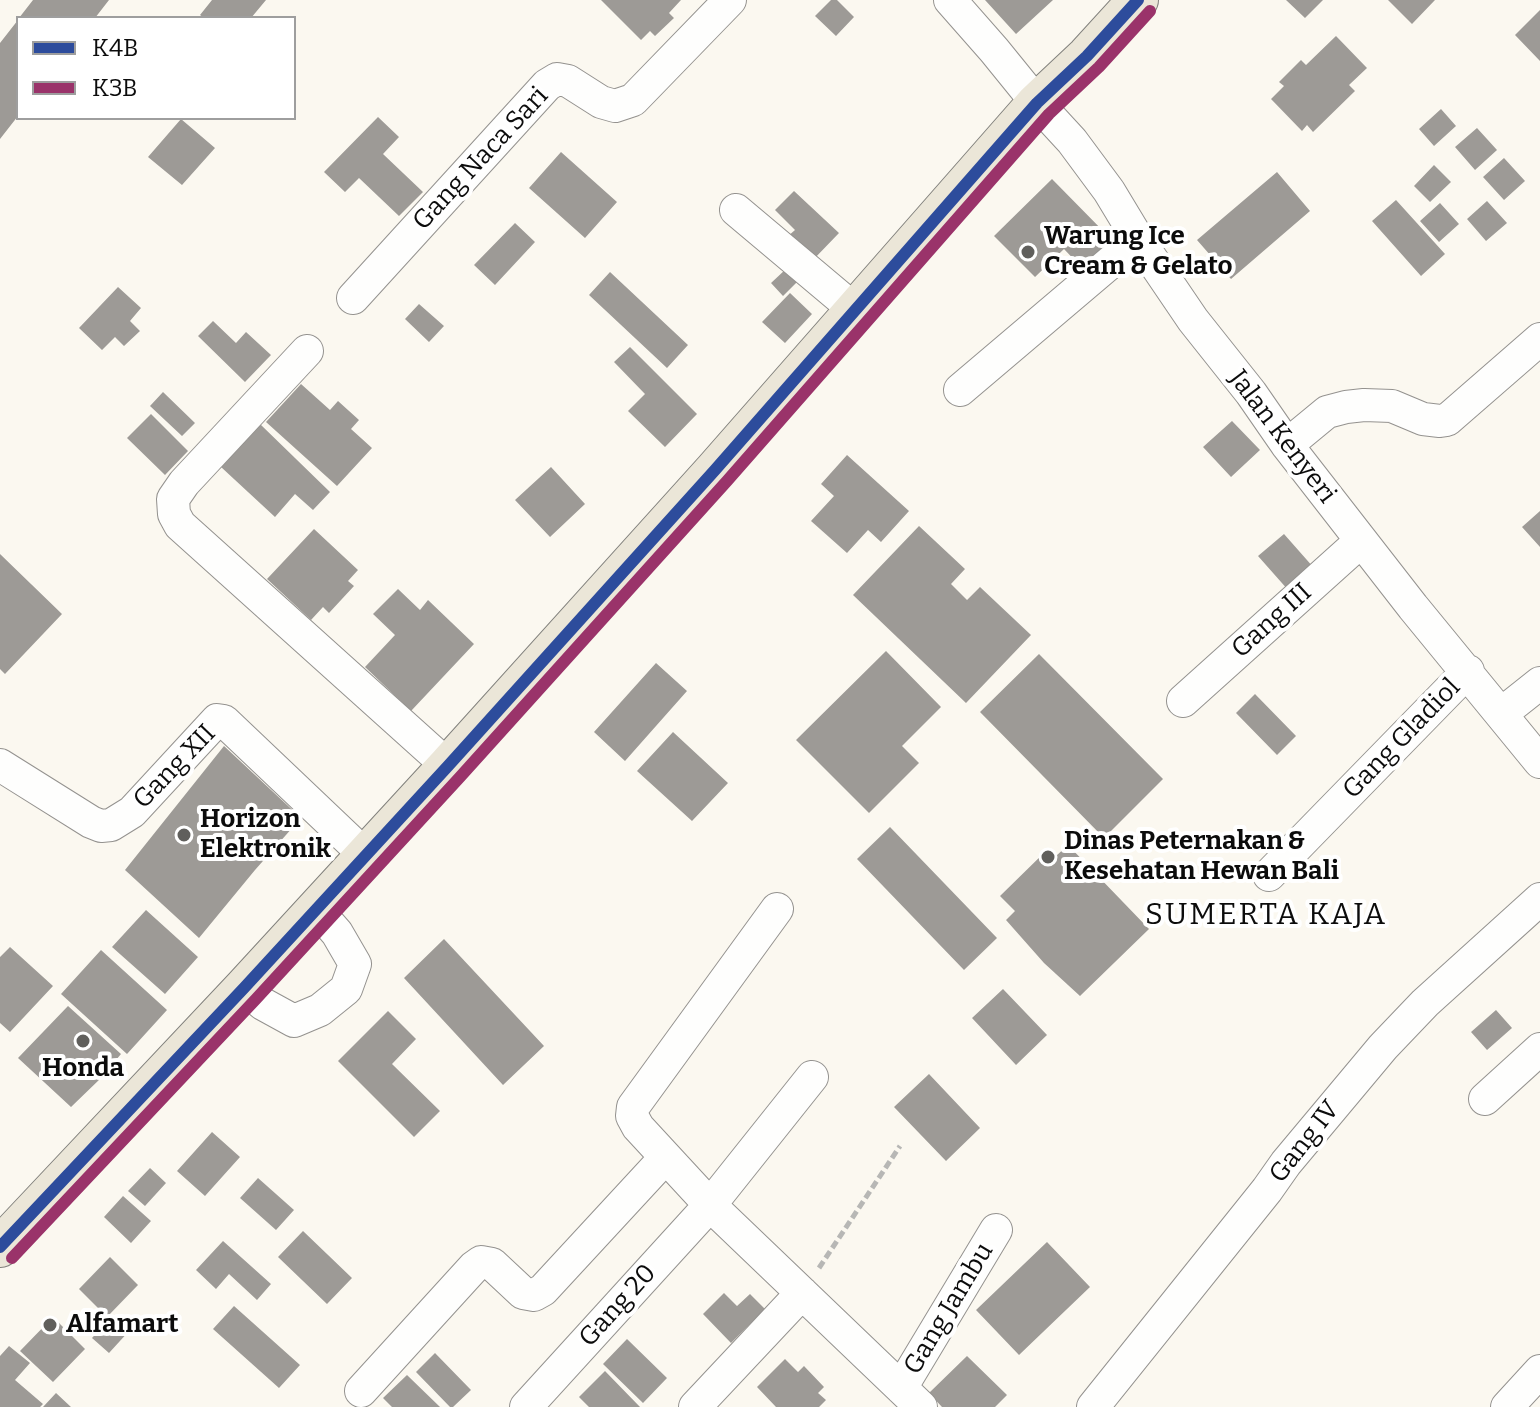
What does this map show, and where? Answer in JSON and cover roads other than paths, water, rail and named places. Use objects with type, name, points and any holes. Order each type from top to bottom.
[{"type":"main road","points":[[0,1247],[448,766],[715,470],[1037,103],[1087,56],[1138,0]]},
{"type":"street","name":"Gang Naca Sari","points":[[353,298],[547,85],[557,79],[568,81],[601,102],[615,106],[633,100],[730,0]]},
{"type":"street","name":"Jalan Kenyeri","points":[[950,0],[1072,141],[1109,191],[1193,320],[1251,393],[1287,445],[1540,762]]},
{"type":"street","points":[[736,210],[855,310]]},
{"type":"street","points":[[960,390],[1138,239]]},
{"type":"street","points":[[1287,445],[1327,412],[1346,407],[1392,406],[1423,419],[1447,420],[1540,339]]},
{"type":"street","points":[[307,351],[184,483],[173,499],[174,514],[180,525],[448,766]]},
{"type":"street","name":"Gang III","points":[[1183,701],[1361,541]]},
{"type":"street","name":"Gang Gladiol","points":[[1269,875],[1468,671]]},
{"type":"street","points":[[1501,714],[1540,683]]},
{"type":"street","name":"Gang XII","points":[[0,765],[91,822],[101,826],[111,825],[132,812],[217,720],[224,721],[365,855]]},
{"type":"street","name":"Gang IV","points":[[1093,1407],[1286,1163],[1383,1047],[1425,1003],[1540,899]]},
{"type":"street","points":[[244,988],[263,1004],[294,1021],[320,1010],[346,989],[355,964],[337,933],[316,909]]},
{"type":"street","points":[[777,909],[633,1107],[632,1116],[665,1158],[710,1205],[911,1398]]},
{"type":"street","points":[[1485,1099],[1540,1049]]},
{"type":"street","name":"Gang 20","points":[[526,1407],[710,1205],[812,1077]]},
{"type":"street","points":[[361,1391],[481,1262],[492,1264],[523,1293],[534,1295],[543,1290],[665,1158]]},
{"type":"street","name":"Gang Jambu","points":[[911,1398],[996,1230]]},
{"type":"street","points":[[695,1407],[802,1293]]},
{"type":"street","points":[[1507,1407],[1540,1371]]},
{"type":"place","name":"Warung Ice Cream & Gelato","points":[[1028,252]]},
{"type":"place","name":"Horizon Elektronik","points":[[184,835]]},
{"type":"place","name":"Dinas Peternakan & Kesehatan Hewan Bali","points":[[1048,857]]},
{"type":"place","name":"Honda","points":[[83,1041]]},
{"type":"place","name":"Alfamart","points":[[50,1325]]},
{"type":"district","name":"SUMERTA KAJA","points":[[1266,916]]}]
